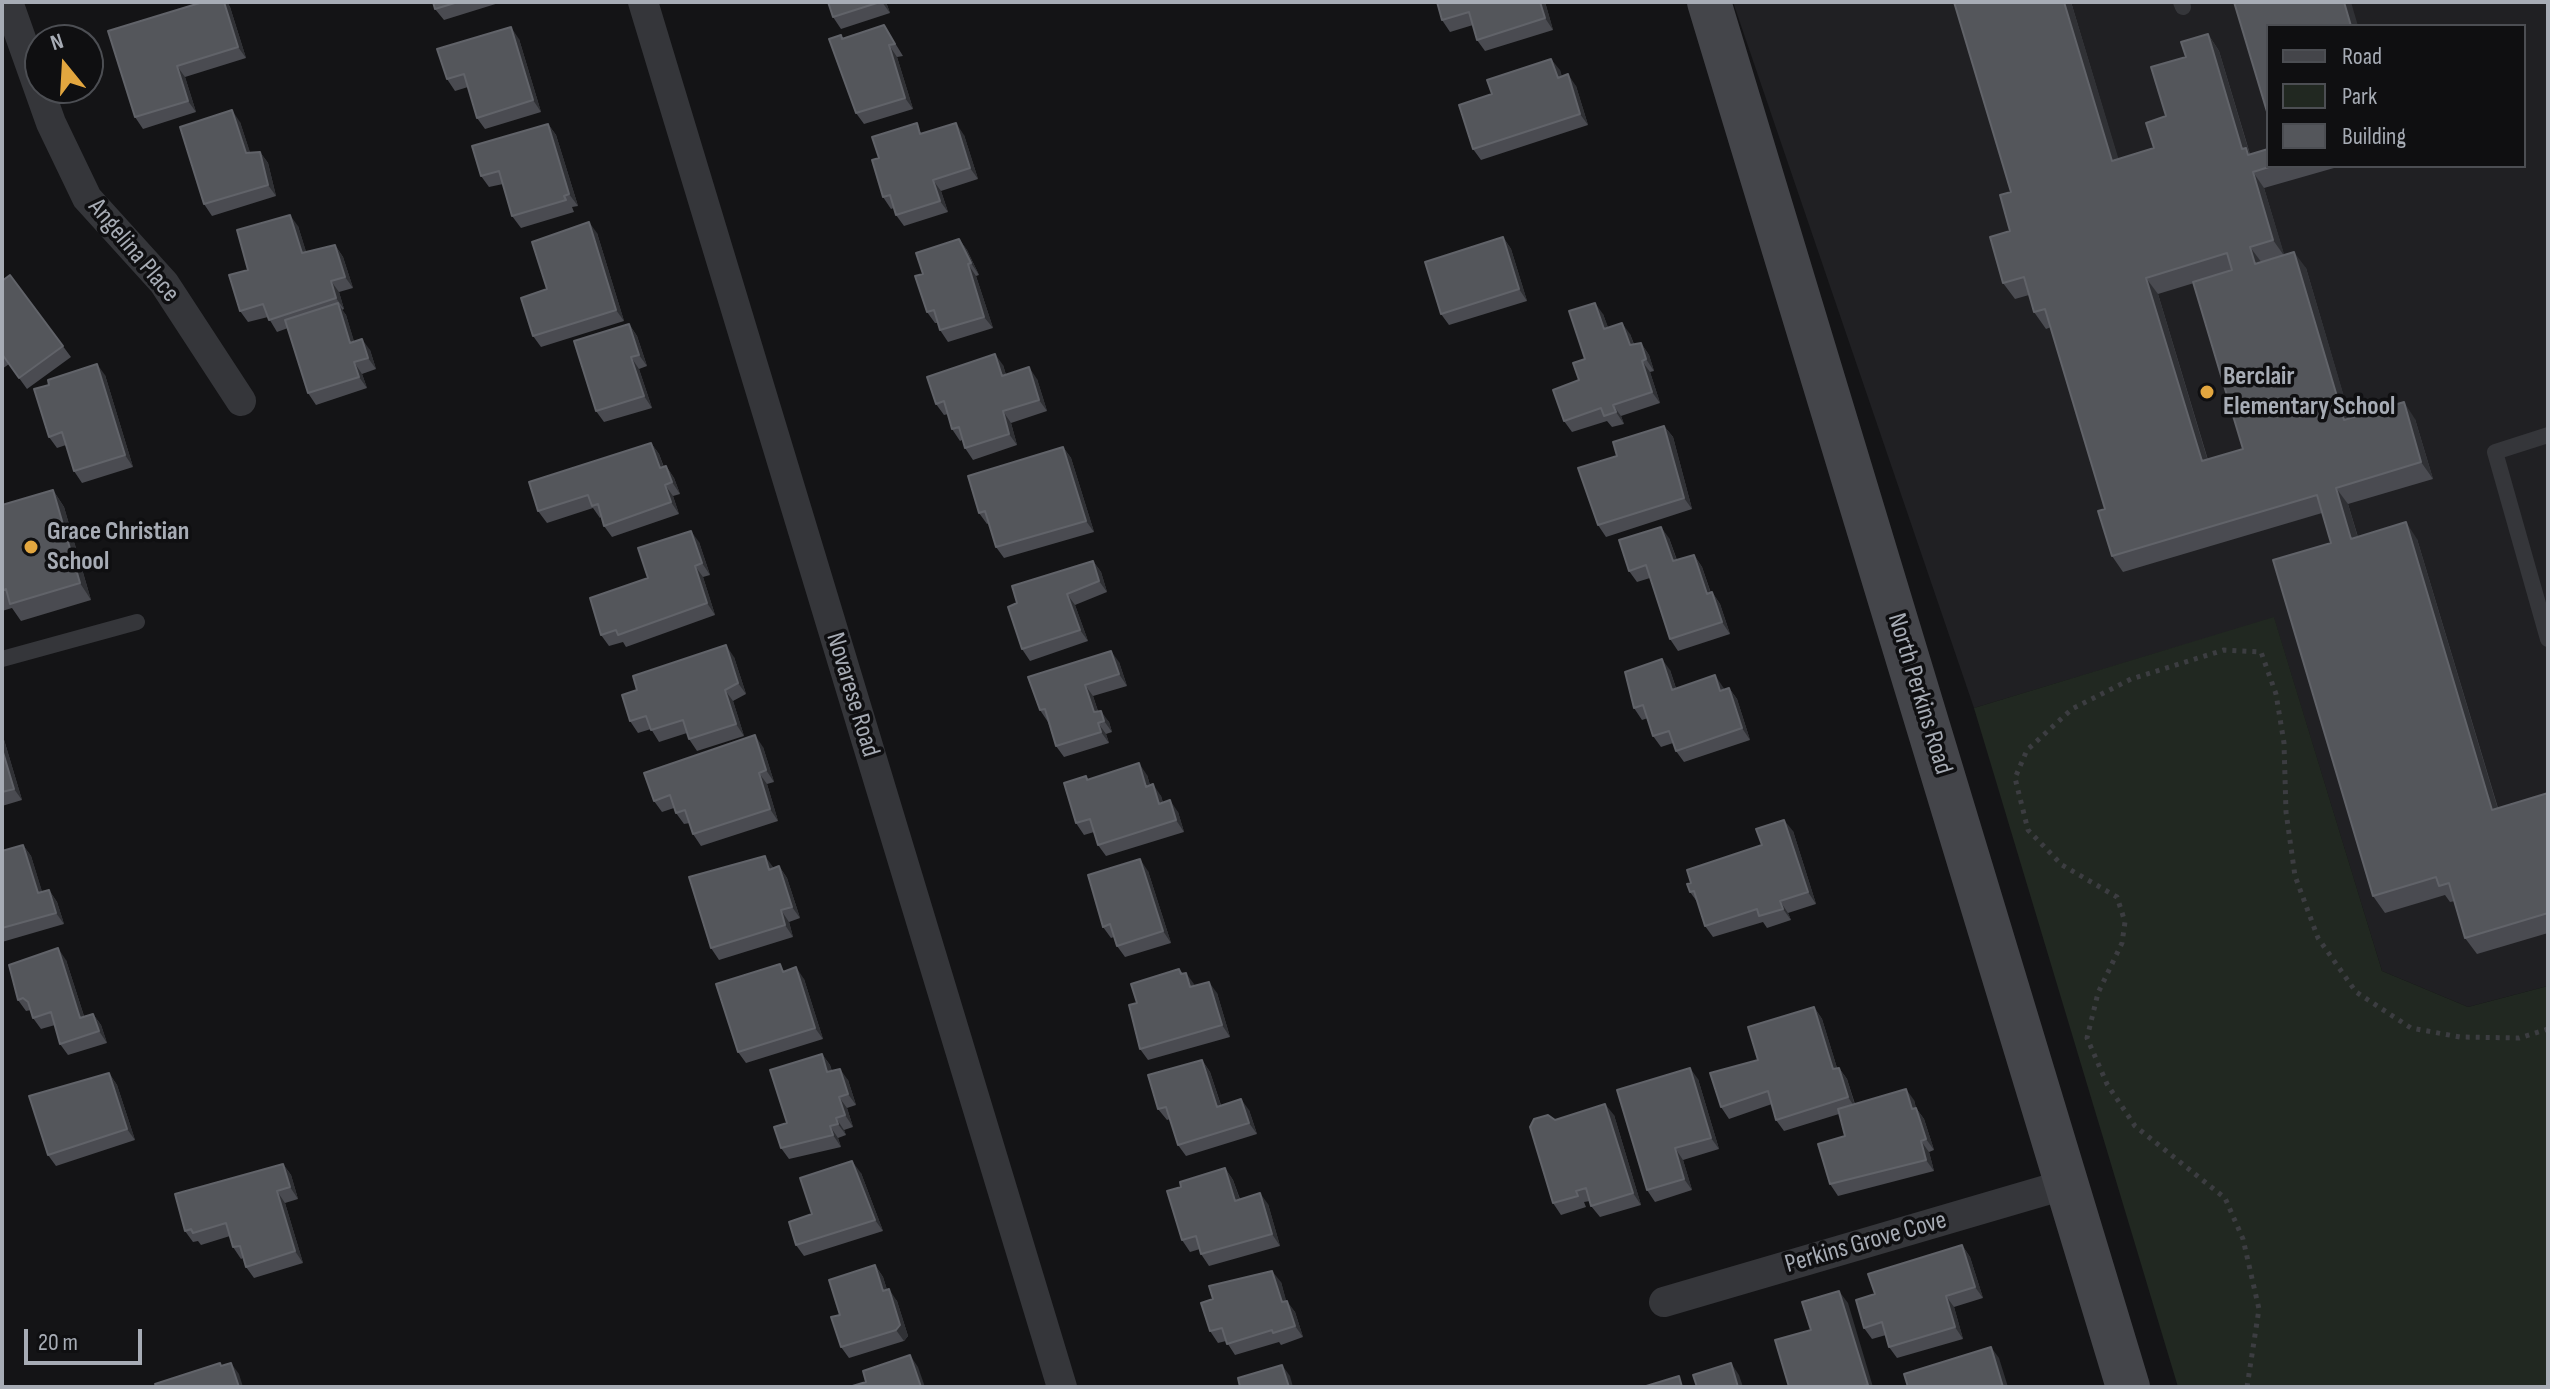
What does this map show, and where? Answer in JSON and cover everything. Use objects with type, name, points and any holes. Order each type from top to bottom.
[{"type":"street","name":"Angelina Place","points":[[8,2],[51,123],[87,198],[164,283],[241,401]]},
{"type":"street","name":"Novarese Road","points":[[643,2],[1062,1387]]},
{"type":"street","name":"North Perkins Road","points":[[1709,2],[2128,1387]]},
{"type":"street","name":"Perkins Grove Cove","points":[[1664,1302],[2067,1184]]},
{"type":"lane","points":[[2548,435],[2495,452],[2548,639]]},
{"type":"lane","points":[[2,659],[137,622]]},
{"type":"path","points":[[2247,1387],[2259,1309],[2243,1239],[2225,1198],[2135,1126],[2107,1084],[2087,1038],[2098,993],[2122,943],[2125,922],[2117,897],[2062,865],[2028,830],[2015,778],[2027,750],[2072,709],[2131,679],[2224,650],[2261,652],[2276,694],[2284,743],[2286,812],[2295,876],[2318,938],[2356,992],[2411,1028],[2460,1037],[2519,1038],[2548,1029]]},
{"type":"shaded area","name":"Berclair Elementary School","points":[[1733,2],[2548,2],[2548,986],[2468,1007],[2382,971],[2274,618],[1974,708]]},
{"type":"green space","points":[[2274,617],[2382,971],[2468,1007],[2548,986],[2548,1387],[2178,1387],[1974,708]]},
{"type":"building","points":[[203,2],[224,2],[238,47],[177,66],[188,101],[135,117],[108,31]]},
{"type":"building","points":[[433,2],[458,2],[435,9]]},
{"type":"building","points":[[828,2],[880,2],[833,17]]},
{"type":"building","points":[[1437,2],[1540,2],[1545,18],[1477,40],[1469,12],[1442,20]]},
{"type":"building","points":[[1954,2],[2064,2],[2112,161],[2154,148],[2146,123],[2166,116],[2151,67],[2186,57],[2181,42],[2208,34],[2242,149],[2246,148],[2248,155],[2266,150],[2266,168],[2253,172],[2273,240],[2250,247],[2255,264],[2294,252],[2344,420],[2404,402],[2421,462],[2336,488],[2351,539],[2406,522],[2492,810],[2548,793],[2548,913],[2465,938],[2449,883],[2439,886],[2436,877],[2373,896],[2273,560],[2331,543],[2317,495],[2112,556],[2098,511],[2105,509],[2045,309],[2034,312],[2024,277],[2003,283],[1990,237],[2010,231],[2000,195],[2011,192]],"holes":[[[2227,253],[2232,270],[2193,282],[2243,449],[2202,461],[2146,278]]]},
{"type":"building","points":[[2234,2],[2344,2],[2350,24],[2266,24],[2266,108]]},
{"type":"building","points":[[884,25],[895,44],[889,45],[905,98],[856,113],[829,39],[841,35],[842,39]]},
{"type":"building","points":[[511,27],[533,100],[477,118],[464,74],[447,79],[437,49]]},
{"type":"building","points":[[1551,59],[1558,78],[1568,74],[1580,114],[1473,149],[1459,105],[1492,94],[1487,80]]},
{"type":"building","points":[[232,110],[246,153],[260,152],[268,185],[204,204],[180,127]]},
{"type":"building","points":[[917,123],[920,134],[956,123],[970,168],[933,180],[940,201],[896,215],[890,195],[883,197],[872,160],[879,158],[872,137]]},
{"type":"building","points":[[548,124],[569,194],[564,196],[566,200],[512,216],[499,171],[481,176],[472,146]]},
{"type":"building","points":[[290,215],[302,253],[335,245],[345,277],[331,281],[336,298],[269,320],[263,304],[240,311],[229,275],[248,270],[237,230]]},
{"type":"building","points":[[589,222],[616,310],[533,336],[521,298],[547,289],[532,242]]},
{"type":"building","points":[[1503,237],[1519,289],[1441,314],[1425,262]]},
{"type":"building","points":[[959,239],[971,263],[968,264],[984,317],[940,330],[934,310],[927,312],[915,276],[923,274],[916,253]]},
{"type":"building","points":[[10,275],[63,346],[19,378],[2,354],[2,281]]},
{"type":"building","points":[[338,303],[350,343],[362,339],[368,358],[354,362],[359,377],[308,393],[285,320]]},
{"type":"building","points":[[1595,303],[1604,329],[1622,323],[1630,345],[1641,343],[1646,359],[1642,361],[1652,392],[1613,405],[1616,412],[1604,416],[1601,408],[1564,421],[1553,390],[1579,380],[1573,363],[1585,359],[1569,311]]},
{"type":"building","points":[[629,324],[639,355],[631,357],[644,396],[596,411],[574,341]]},
{"type":"building","points":[[995,354],[1002,376],[1029,367],[1039,400],[1003,411],[1009,434],[965,448],[959,427],[952,429],[944,401],[936,404],[927,377]]},
{"type":"building","points":[[97,364],[125,455],[74,471],[62,432],[49,437],[34,389],[49,385],[48,380]]},
{"type":"building","points":[[1664,426],[1684,498],[1598,525],[1578,468],[1617,456],[1613,442]]},
{"type":"building","points":[[651,443],[660,468],[666,466],[672,482],[665,485],[671,502],[604,526],[598,504],[592,506],[588,495],[538,511],[529,482]]},
{"type":"building","points":[[1063,447],[1086,521],[996,547],[985,511],[979,513],[968,476]]},
{"type":"building","points":[[53,490],[80,583],[10,604],[6,589],[2,591],[2,505]]},
{"type":"building","points":[[1661,527],[1673,561],[1694,555],[1707,594],[1712,592],[1722,622],[1670,639],[1646,565],[1629,571],[1619,540]]},
{"type":"building","points":[[691,531],[702,563],[695,566],[707,603],[618,635],[616,630],[601,635],[590,598],[648,578],[638,548]]},
{"type":"building","points":[[1093,561],[1099,581],[1067,594],[1080,630],[1022,649],[1008,607],[1017,603],[1012,586]]},
{"type":"building","points":[[726,645],[738,683],[725,690],[736,724],[689,739],[683,720],[651,730],[646,716],[630,721],[622,695],[637,690],[633,676]]},
{"type":"building","points":[[1111,651],[1119,674],[1085,685],[1094,712],[1101,711],[1104,721],[1098,723],[1101,732],[1056,746],[1045,709],[1040,710],[1028,677]]},
{"type":"building","points":[[1662,659],[1672,690],[1715,675],[1720,691],[1729,688],[1742,728],[1676,751],[1669,731],[1653,736],[1643,705],[1634,708],[1625,672]]},
{"type":"building","points":[[755,735],[766,770],[759,773],[770,809],[693,834],[685,810],[676,813],[670,795],[654,801],[644,773]]},
{"type":"building","points":[[2,749],[14,789],[2,792]]},
{"type":"building","points":[[1139,763],[1146,787],[1153,784],[1159,804],[1170,800],[1176,820],[1098,845],[1090,819],[1076,823],[1064,783],[1086,776],[1087,780]]},
{"type":"building","points":[[1784,820],[1808,892],[1780,901],[1783,909],[1759,916],[1757,909],[1705,926],[1694,891],[1690,892],[1687,884],[1691,883],[1687,870],[1762,845],[1756,829]]},
{"type":"building","points":[[23,845],[38,893],[49,890],[56,913],[2,928],[2,851]]},
{"type":"building","points":[[765,856],[769,870],[779,866],[792,907],[781,910],[785,925],[711,948],[689,877]]},
{"type":"building","points":[[1140,859],[1163,931],[1117,946],[1110,924],[1103,927],[1088,875]]},
{"type":"building","points":[[58,948],[80,1018],[93,1014],[99,1031],[60,1044],[51,1012],[33,1018],[28,1002],[23,998],[18,1000],[9,965]]},
{"type":"building","points":[[780,964],[783,972],[796,967],[815,1028],[738,1052],[716,984]]},
{"type":"building","points":[[1179,969],[1181,974],[1186,973],[1190,987],[1209,982],[1222,1025],[1140,1049],[1129,1005],[1137,1003],[1131,984]]},
{"type":"building","points":[[1814,1007],[1833,1069],[1839,1068],[1848,1097],[1776,1120],[1768,1091],[1721,1107],[1710,1073],[1758,1060],[1748,1027]]},
{"type":"building","points":[[822,1054],[827,1072],[840,1069],[848,1094],[839,1097],[845,1115],[836,1118],[838,1124],[830,1126],[833,1135],[781,1148],[774,1127],[787,1123],[770,1070]]},
{"type":"building","points":[[1202,1060],[1217,1107],[1241,1099],[1249,1123],[1178,1145],[1166,1107],[1158,1109],[1148,1075]]},
{"type":"building","points":[[1690,1068],[1711,1138],[1675,1148],[1684,1179],[1647,1190],[1617,1090]]},
{"type":"building","points":[[109,1073],[127,1129],[48,1155],[29,1096]]},
{"type":"building","points":[[1906,1089],[1926,1139],[1921,1141],[1926,1160],[1830,1184],[1818,1144],[1845,1136],[1838,1109]]},
{"type":"building","points":[[1605,1104],[1633,1193],[1591,1206],[1586,1188],[1576,1191],[1578,1196],[1553,1203],[1530,1127],[1534,1119],[1548,1115],[1555,1120]]},
{"type":"building","points":[[852,1161],[875,1220],[796,1245],[789,1222],[812,1214],[800,1178]]},
{"type":"building","points":[[283,1164],[290,1187],[277,1191],[295,1251],[246,1267],[240,1246],[233,1247],[226,1223],[193,1233],[191,1229],[185,1231],[175,1194]]},
{"type":"building","points":[[1225,1168],[1235,1201],[1260,1193],[1272,1234],[1201,1254],[1196,1236],[1182,1240],[1167,1191],[1181,1187],[1180,1182]]},
{"type":"building","points":[[1962,1245],[1975,1287],[1946,1296],[1955,1327],[1889,1347],[1882,1322],[1864,1328],[1856,1300],[1875,1294],[1868,1274]]},
{"type":"building","points":[[875,1265],[883,1291],[889,1289],[900,1325],[896,1330],[841,1347],[831,1317],[840,1315],[829,1280]]},
{"type":"building","points":[[1272,1271],[1282,1302],[1287,1301],[1295,1326],[1227,1344],[1222,1328],[1210,1331],[1201,1303],[1213,1299],[1209,1286]]},
{"type":"building","points":[[1839,1291],[1868,1385],[1789,1387],[1775,1340],[1811,1330],[1802,1302]]},
{"type":"building","points":[[1991,1347],[2003,1387],[1908,1387],[1904,1374]]},
{"type":"building","points":[[910,1355],[921,1387],[849,1387],[866,1382],[863,1371]]},
{"type":"building","points":[[220,1363],[221,1366],[231,1363],[239,1387],[157,1387],[155,1384]]},
{"type":"building","points":[[1731,1363],[1738,1387],[1697,1387],[1693,1375]]},
{"type":"building","points":[[1282,1365],[1289,1387],[1240,1387],[1238,1378]]},
{"type":"building","points":[[1679,1376],[1682,1387],[1643,1387]]},
{"type":"place","name":"Berclair Elementary School","points":[[2207,392]]},
{"type":"place","name":"Grace Christian School","points":[[31,547]]}]
